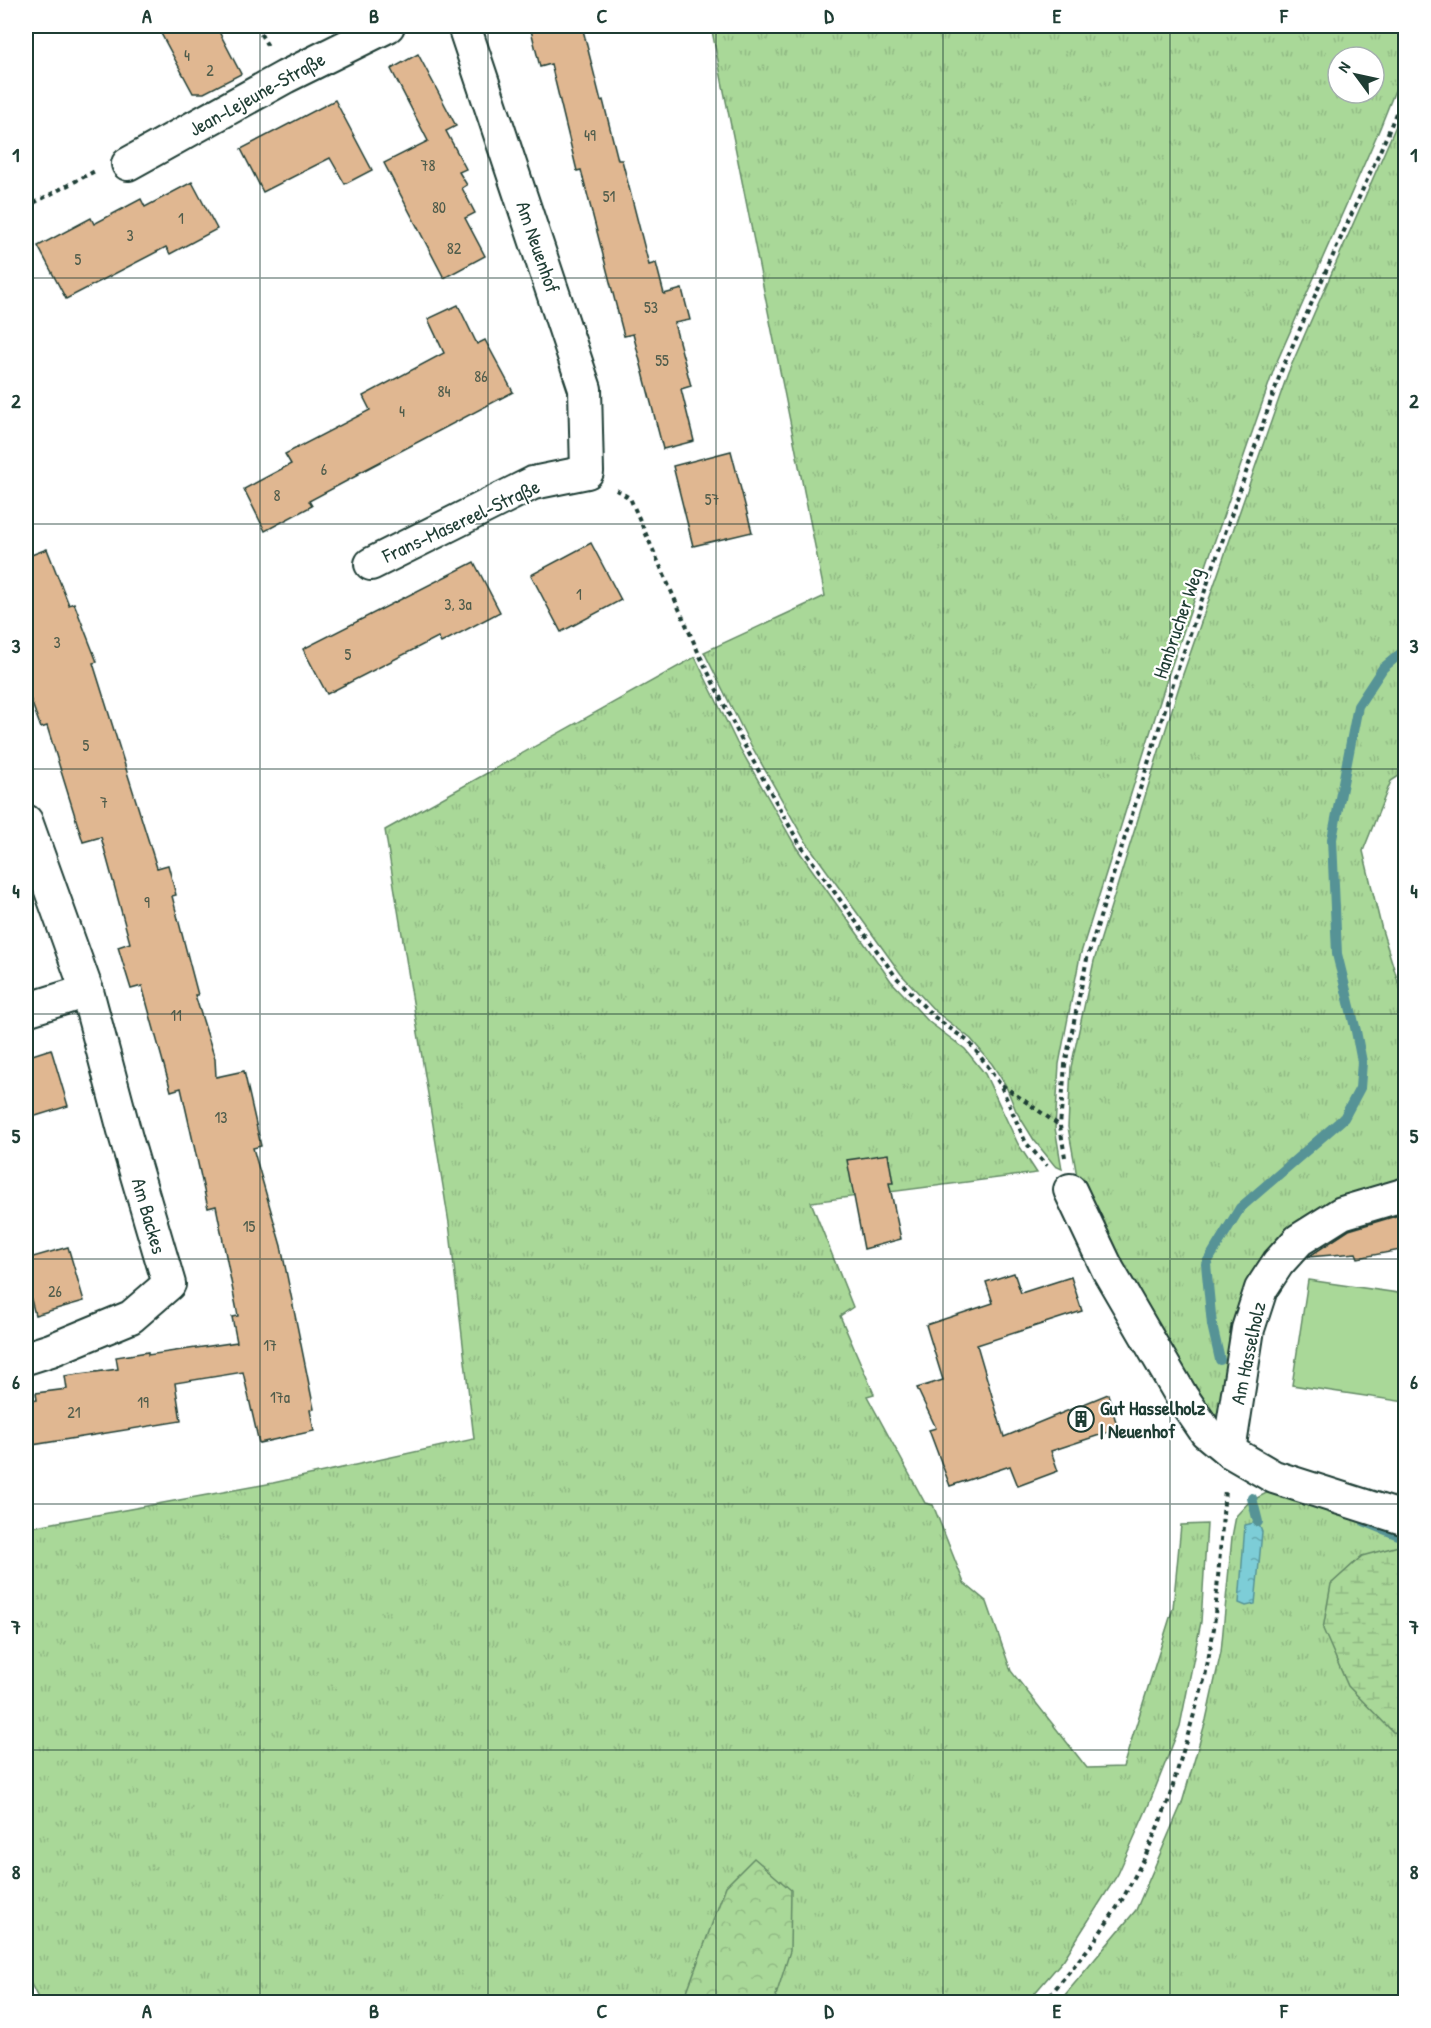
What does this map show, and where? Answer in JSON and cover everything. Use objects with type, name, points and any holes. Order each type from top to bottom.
[{"type":"street","name":"Jean-Lejeune-Straße","points":[[128,164],[285,77],[388,26]]},
{"type":"street","name":"Am Neuenhof","points":[[464,26],[585,389],[587,472]]},
{"type":"street","name":"Frans-Masereel-Straße","points":[[371,564],[532,483],[587,472]]},
{"type":"street","name":"Am Backes","points":[[26,821],[87,991],[126,1138],[169,1284],[131,1317],[26,1358]]},
{"type":"street","points":[[26,1010],[87,991]]},
{"type":"street","points":[[1070,1190],[1108,1270],[1182,1397],[1206,1432],[1229,1451],[1274,1476],[1406,1519]]},
{"type":"street","name":"Am Hasselholz","points":[[1229,1451],[1248,1329],[1261,1289],[1278,1263],[1299,1240],[1342,1213],[1406,1194]]},
{"type":"path","name":"Hanbrucher Weg","points":[[1070,1190],[1060,1126],[1065,1065],[1087,958],[1175,677],[1282,369],[1406,88]]},
{"type":"path","points":[[26,207],[86,175]]},
{"type":"path","points":[[587,472],[630,498],[699,654],[742,741],[799,843],[896,977],[933,1016],[969,1042],[1000,1084],[1026,1143],[1070,1190]]},
{"type":"path","points":[[1000,1084],[1060,1126]]},
{"type":"path","points":[[1044,2002],[1093,1943],[1122,1900],[1145,1857],[1168,1802],[1206,1677],[1214,1628],[1220,1524],[1229,1451]]},
{"type":"green space","points":[[711,26],[1405,26],[1405,65],[1380,128],[1275,366],[1168,676],[1080,956],[1059,1064],[1055,1128],[1062,1169],[1055,1166],[1034,1140],[992,1064],[971,1039],[935,1011],[901,974],[804,839],[747,738],[704,652],[825,596]]},
{"type":"green space","points":[[1405,105],[1406,634],[1402,666],[1406,681],[1405,772],[1391,781],[1363,851],[1382,930],[1405,1004],[1405,1178],[1360,1193],[1272,1259],[1223,1414],[1214,1418],[1170,1356],[1079,1187],[1068,1127],[1071,1067],[1094,961],[1182,677],[1288,373]]},
{"type":"green space","points":[[695,657],[737,743],[796,847],[891,981],[929,1022],[965,1049],[985,1074],[1018,1144],[1037,1173],[811,1202],[853,1307],[840,1316],[874,1394],[867,1396],[925,1503],[933,1505],[964,1583],[987,1602],[1011,1671],[1087,1768],[1123,1767],[1173,1608],[1181,1525],[1207,1524],[1201,1622],[1180,1726],[1118,1874],[1064,1959],[1027,2002],[40,2002],[26,1974],[26,1528],[273,1483],[474,1439],[449,1223],[385,830]]},
{"type":"green space","points":[[1308,1280],[1405,1294],[1405,1402],[1292,1385]]},
{"type":"green space","points":[[1274,1489],[1405,1533],[1405,2002],[1059,2002],[1136,1910],[1182,1803],[1206,1720],[1221,1652],[1236,1516],[1249,1502]]},
{"type":"green space","points":[[1402,1545],[1406,1546],[1405,1734],[1393,1732],[1348,1686],[1323,1629],[1331,1584],[1362,1556]]},
{"type":"green space","points":[[754,1858],[791,1890],[790,1951],[774,2002],[683,2002],[726,1886]]},
{"type":"water","points":[[1258,1522],[1262,1532],[1255,1604],[1246,1606],[1239,1603],[1245,1525]]},
{"type":"building","points":[[157,26],[216,26],[241,74],[204,93],[193,93]]},
{"type":"building","points":[[530,26],[582,26],[618,160],[622,160],[649,265],[656,263],[664,294],[682,289],[690,320],[674,323],[691,386],[681,389],[694,441],[663,449],[633,334],[624,336],[581,170],[577,171],[551,64],[540,67]]},
{"type":"building","points":[[418,54],[456,126],[446,131],[466,169],[459,172],[467,185],[462,188],[475,213],[465,218],[485,256],[444,278],[384,163],[428,141],[391,69]]},
{"type":"building","points":[[335,100],[372,170],[345,184],[330,158],[263,192],[241,149]]},
{"type":"building","points":[[192,182],[217,229],[170,254],[166,247],[66,299],[38,246],[91,218],[94,224],[141,199],[145,207]]},
{"type":"building","points":[[458,305],[477,344],[485,340],[513,392],[357,474],[309,501],[312,506],[265,531],[244,489],[291,464],[285,454],[370,410],[363,396],[444,353],[428,319]]},
{"type":"building","points":[[731,451],[752,532],[693,546],[673,466]]},
{"type":"building","points":[[591,543],[621,600],[561,632],[531,575]]},
{"type":"building","points":[[47,549],[69,605],[74,603],[97,662],[93,663],[157,868],[168,865],[176,895],[172,896],[198,995],[195,995],[215,1059],[216,1077],[244,1071],[261,1146],[253,1148],[281,1246],[314,1409],[310,1410],[314,1431],[259,1443],[243,1372],[175,1383],[181,1421],[26,1446],[26,1401],[37,1400],[36,1393],[67,1389],[65,1376],[118,1369],[116,1357],[148,1352],[148,1355],[237,1342],[232,1317],[238,1316],[216,1206],[208,1208],[181,1088],[171,1091],[142,986],[131,989],[118,947],[130,943],[101,837],[83,842],[47,726],[41,728],[26,687],[26,557]]},
{"type":"building","points":[[474,562],[500,612],[441,643],[438,637],[327,694],[303,649]]},
{"type":"building","points":[[51,1049],[68,1106],[26,1119],[26,1057]]},
{"type":"building","points":[[888,1154],[893,1183],[889,1183],[901,1239],[864,1249],[847,1160]]},
{"type":"building","points":[[1406,1213],[1406,1249],[1358,1258],[1356,1253],[1308,1257],[1349,1230]]},
{"type":"building","points":[[68,1247],[84,1301],[35,1315],[26,1280],[26,1259]]},
{"type":"building","points":[[1014,1273],[1021,1293],[1071,1277],[1082,1311],[977,1345],[1004,1437],[1108,1394],[1118,1429],[1051,1451],[1058,1471],[1018,1486],[1010,1466],[950,1486],[929,1430],[936,1428],[917,1388],[943,1380],[926,1325],[993,1303],[986,1282]]},
{"type":"waterway","points":[[1220,1360],[1212,1325],[1206,1264],[1240,1208],[1344,1118],[1360,1088],[1362,1062],[1337,954],[1332,839],[1358,706],[1383,668],[1406,649]]},
{"type":"waterway","points":[[1252,1498],[1258,1522]]},
{"type":"waterway","points":[[1364,1521],[1406,1538]]},
{"type":"place","name":"Gut Hasselholz | Neuenhof","points":[[1081,1419]]}]
